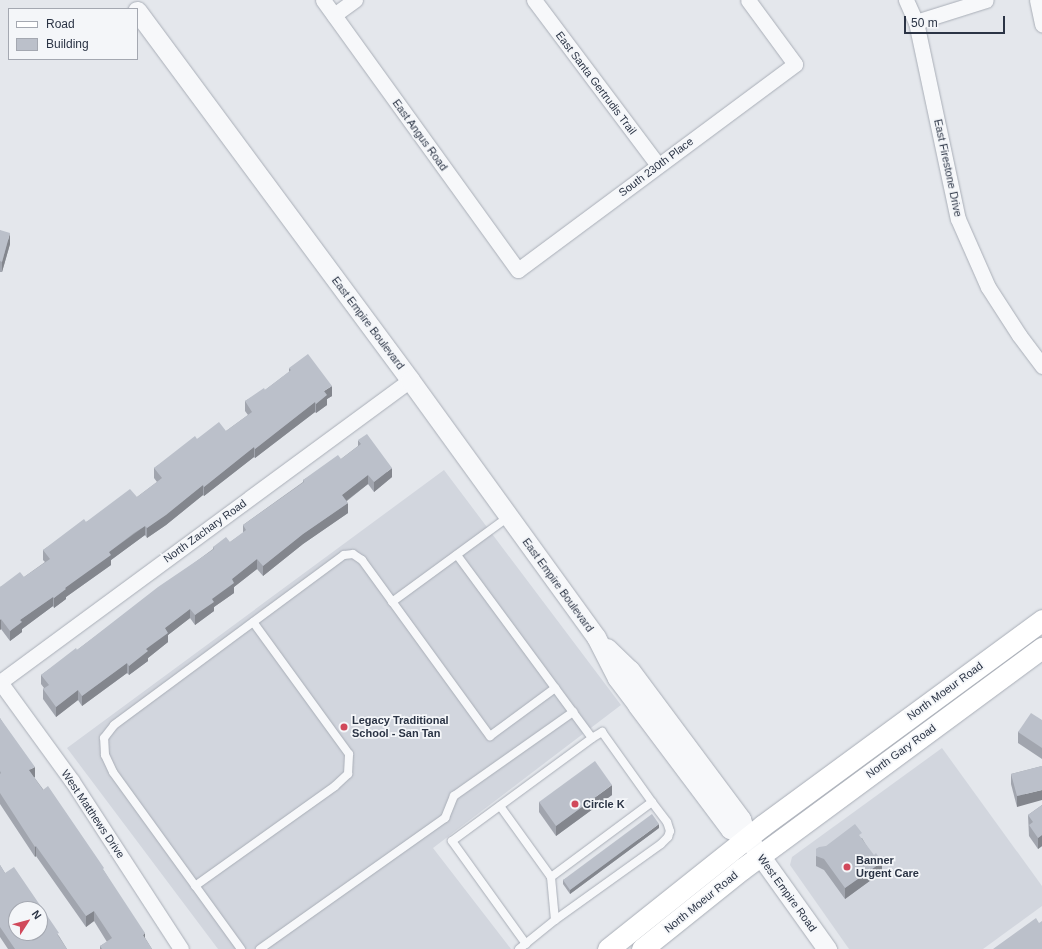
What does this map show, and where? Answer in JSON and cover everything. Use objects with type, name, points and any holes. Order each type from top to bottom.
[{"type":"main road","name":"North Moeur Road","points":[[747,837],[1042,620]]},
{"type":"main road","name":"North Gary Road","points":[[760,856],[1042,648]]},
{"type":"main road","points":[[608,949],[747,837]]},
{"type":"main road","name":"North Moeur Road","points":[[642,949],[760,856]]},
{"type":"street","name":"East Angus Road","points":[[323,0],[518,270]]},
{"type":"street","points":[[334,15],[355,0]]},
{"type":"street","name":"East Santa Gertrudis Trail","points":[[534,0],[658,165]]},
{"type":"street","name":"South 230th Place","points":[[518,270],[795,64],[748,0]]},
{"type":"street","name":"East Firestone Drive","points":[[906,0],[916,22],[958,219],[988,287],[1019,335],[1042,366]]},
{"type":"street","points":[[916,22],[986,0]]},
{"type":"street","points":[[1037,0],[1042,24]]},
{"type":"street","name":"East Empire Boulevard","points":[[138,13],[410,380],[596,637],[630,670],[741,819],[747,837]]},
{"type":"street","name":"North Zachary Road","points":[[0,682],[410,380]]},
{"type":"street","name":"West Matthews Drive","points":[[0,682],[72,780],[181,949]]},
{"type":"street","name":"West Empire Road","points":[[747,837],[827,949]]},
{"type":"lane","points":[[392,602],[508,517]]},
{"type":"lane","points":[[241,949],[113,772],[105,755],[104,738],[114,725],[344,555],[353,554],[362,560],[490,736],[555,688]]},
{"type":"lane","points":[[457,555],[592,738]]},
{"type":"lane","points":[[195,886],[335,786],[348,774],[349,754],[253,622]]},
{"type":"lane","points":[[260,949],[445,818],[454,796],[573,712]]},
{"type":"lane","points":[[602,732],[667,822],[670,831],[668,836],[661,844],[555,920],[522,946],[452,841],[592,738],[602,732]]},
{"type":"lane","points":[[551,877],[652,802]]},
{"type":"lane","points":[[500,806],[551,877],[555,920]]},
{"type":"shaded area","name":"Legacy Traditional School - San Tan","points":[[444,470],[621,705],[433,848],[511,949],[218,949],[67,748]]},
{"type":"shaded area","points":[[942,748],[1042,886],[1042,906],[983,949],[849,949],[790,865],[792,857]]},
{"type":"building","points":[[0,230],[10,233],[2,262],[0,261]]},
{"type":"building","points":[[308,354],[332,386],[324,391],[327,395],[316,404],[315,402],[255,449],[254,447],[204,487],[203,485],[166,515],[147,528],[145,526],[134,533],[109,552],[111,555],[65,588],[66,589],[54,598],[53,597],[20,620],[22,622],[10,631],[1,619],[0,620],[0,587],[20,572],[24,577],[50,559],[43,550],[84,519],[86,522],[130,489],[137,497],[162,478],[154,468],[195,436],[197,439],[219,422],[226,431],[252,412],[245,401],[264,388],[265,390],[291,370],[289,368]]},
{"type":"building","points":[[367,434],[392,468],[374,482],[368,475],[342,495],[348,503],[303,534],[263,566],[257,559],[232,579],[234,583],[212,599],[214,602],[195,615],[190,609],[165,628],[168,633],[146,649],[148,651],[129,666],[127,663],[82,696],[78,690],[56,707],[43,689],[49,685],[41,675],[76,648],[77,650],[158,587],[214,549],[213,547],[226,537],[230,542],[246,530],[243,525],[304,482],[303,480],[338,455],[341,459],[361,444],[358,440]]},
{"type":"building","points":[[1031,713],[1042,720],[1042,748],[1018,732]]},
{"type":"building","points":[[0,718],[35,767],[29,770],[43,790],[48,786],[104,868],[103,869],[145,933],[143,935],[152,949],[102,949],[100,946],[112,938],[94,911],[86,916],[36,846],[35,847],[0,793]]},
{"type":"building","name":"Circle K","points":[[595,761],[612,785],[556,826],[539,802]]},
{"type":"building","points":[[1042,766],[1042,790],[1017,796],[1011,774]]},
{"type":"building","points":[[1042,805],[1042,835],[1038,838],[1029,825],[1033,822],[1028,815]]},
{"type":"building","name":"Circle K","points":[[652,814],[659,824],[570,890],[563,880]]},
{"type":"building","name":"Banner Urgent Care","points":[[855,824],[862,833],[859,835],[874,855],[876,853],[882,862],[845,888],[824,859],[816,856],[816,849],[826,846]]},
{"type":"building","points":[[0,865],[5,873],[14,867],[37,901],[8,901],[8,939],[0,927]]},
{"type":"building","points":[[48,917],[59,933],[57,934],[67,949],[15,949],[10,941],[48,941]]},
{"type":"building","points":[[1036,918],[1039,923],[1042,921],[1042,949],[993,949]]},
{"type":"place","name":"Legacy Traditional School - San Tan","points":[[344,727]]},
{"type":"place","name":"Circle K","points":[[575,804]]},
{"type":"place","name":"Banner Urgent Care","points":[[847,867]]}]
